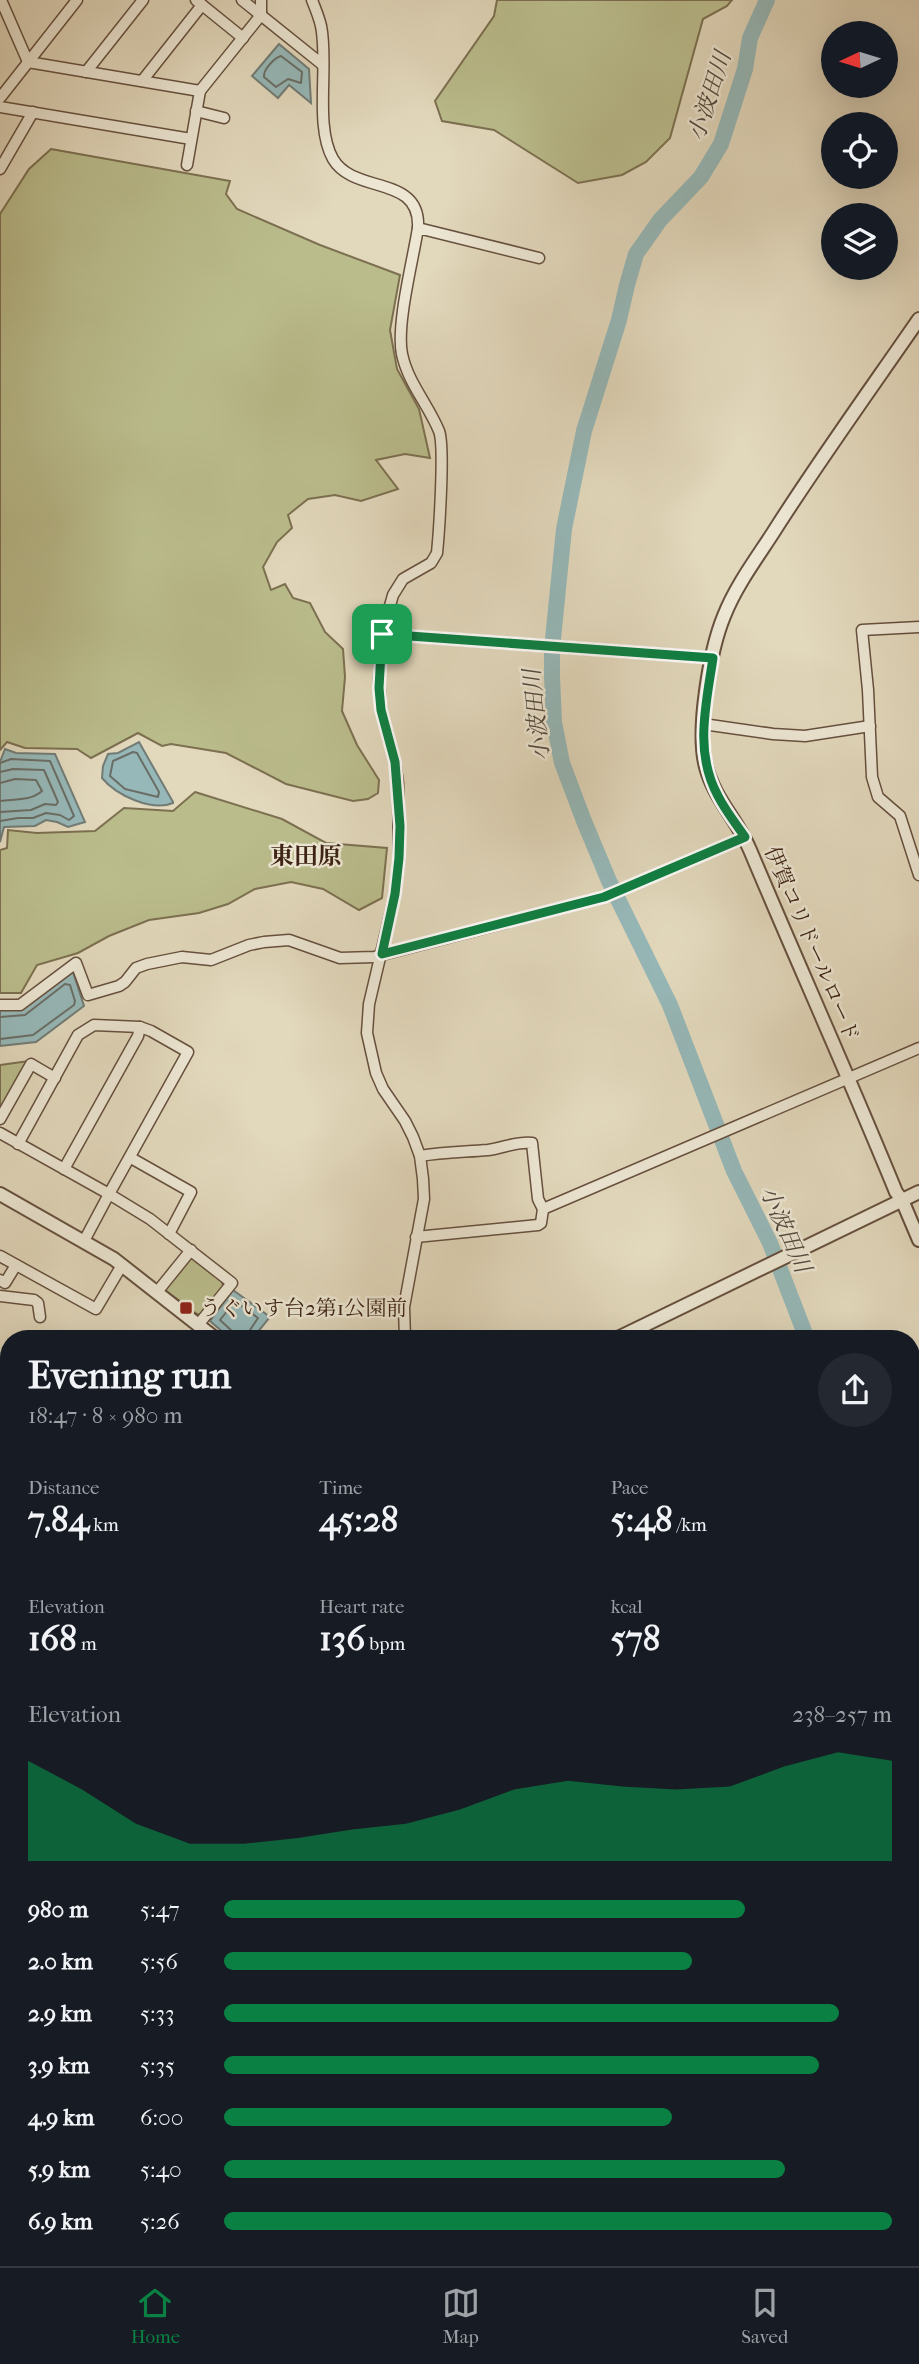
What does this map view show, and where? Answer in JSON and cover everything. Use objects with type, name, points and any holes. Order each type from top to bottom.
[{"type":"street","points":[[13,0],[3,5],[28,62]]},
{"type":"street","points":[[0,98],[77,0]]},
{"type":"street","points":[[86,72],[143,0]]},
{"type":"street","points":[[242,0],[323,65]]},
{"type":"street","points":[[187,165],[200,91],[261,15],[261,0]]},
{"type":"street","points":[[312,0],[321,26],[326,141],[335,162],[350,175],[407,197],[417,211],[418,228],[400,336],[407,370],[440,432],[441,439],[437,553],[431,563],[403,579],[393,595],[382,634],[379,688],[381,710],[395,762],[400,826],[399,858],[395,894],[369,1004],[367,1024],[368,1045],[383,1089],[405,1121],[420,1156],[424,1190],[404,1307],[405,1330]]},
{"type":"street","points":[[142,81],[199,2],[243,38]]},
{"type":"street","points":[[28,62],[200,91]]},
{"type":"street","points":[[0,107],[191,139]]},
{"type":"street","points":[[196,111],[224,118]]},
{"type":"street","points":[[0,169],[5,152],[33,113]]},
{"type":"street","points":[[418,228],[539,258]]},
{"type":"street","name":"伊賀コリドールロード","points":[[919,319],[792,503],[724,615],[713,658],[703,724],[703,751],[709,776],[719,798],[745,837],[919,1240]]},
{"type":"street","points":[[919,627],[862,630],[872,776],[878,797],[900,816],[919,875]]},
{"type":"street","points":[[382,634],[713,658]]},
{"type":"street","points":[[703,724],[806,736],[870,726]]},
{"type":"street","points":[[0,1005],[20,1005],[76,963],[88,995],[123,984],[140,966],[182,957],[215,959],[254,944],[294,940],[329,955],[346,958],[382,954],[604,897],[745,837]]},
{"type":"street","points":[[18,1144],[78,1035],[94,1025],[139,1027],[188,1052],[84,1241]]},
{"type":"street","points":[[64,1169],[138,1036],[139,1027]]},
{"type":"street","points":[[543,1209],[919,1048]]},
{"type":"street","points":[[0,1119],[31,1064],[55,1078]]},
{"type":"street","points":[[0,1133],[109,1194],[169,1234],[232,1283],[198,1325]]},
{"type":"street","points":[[416,1237],[538,1225],[541,1223],[543,1209],[538,1199],[532,1143],[517,1142],[489,1150],[457,1150],[420,1156]]},
{"type":"street","points":[[131,1158],[191,1192],[169,1234]]},
{"type":"street","points":[[634,1330],[919,1192]]},
{"type":"street","points":[[0,1194],[121,1265],[204,1330]]},
{"type":"street","points":[[157,1292],[191,1250]]},
{"type":"street","points":[[0,1256],[96,1310],[121,1265]]},
{"type":"street","points":[[2,1284],[16,1265]]},
{"type":"street","points":[[0,1296],[34,1300],[38,1303],[40,1317]]},
{"type":"green space","points":[[497,0],[732,0],[727,6],[703,19],[670,138],[646,162],[622,175],[578,183],[494,130],[442,121],[435,101],[494,16]]},
{"type":"green space","points":[[51,149],[230,181],[226,194],[237,209],[320,245],[400,275],[390,330],[397,369],[419,409],[430,458],[405,454],[376,460],[398,489],[361,501],[335,495],[308,499],[288,515],[292,528],[277,542],[263,567],[271,590],[285,584],[293,598],[310,603],[325,632],[343,649],[345,677],[342,711],[357,745],[379,780],[378,793],[368,799],[353,801],[286,784],[226,753],[171,744],[162,746],[138,733],[91,758],[77,749],[25,748],[7,742],[0,750],[0,214],[29,169]]},
{"type":"green space","points":[[195,792],[282,819],[326,843],[387,848],[382,898],[359,910],[323,889],[291,882],[255,889],[228,904],[199,913],[149,920],[109,936],[78,953],[37,965],[21,993],[0,993],[0,850],[7,848],[8,830],[37,833],[95,831],[124,808],[173,811]]},
{"type":"green space","points":[[29,1061],[0,1115],[0,1065]]},
{"type":"green space","points":[[188,1258],[193,1258],[222,1280],[223,1287],[202,1315],[165,1290]]},
{"type":"water","points":[[279,44],[309,69],[311,103],[289,85],[278,98],[252,76]]},
{"type":"water","points":[[139,742],[173,803],[145,804],[125,796],[102,778],[108,754],[118,753]]},
{"type":"water","points":[[5,749],[16,753],[55,754],[85,822],[68,827],[46,820],[35,826],[4,827],[0,842],[0,762]]},
{"type":"water","points":[[69,972],[73,972],[84,1006],[36,1042],[0,1046],[0,1010],[22,1009]]},
{"type":"water","points":[[233,1290],[270,1317],[259,1330],[220,1330],[210,1321]]},
{"type":"waterway","name":"小波田川","points":[[767,0],[750,38],[745,69],[721,144],[701,177],[660,220],[636,254],[619,320],[584,431],[564,529],[552,649],[552,676],[554,722],[562,763],[584,821],[609,881],[670,1005],[734,1171],[770,1243],[804,1330]]},
{"type":"place","name":"うぐいす台2第1公園前","points":[[186,1308]]},
{"type":"district","name":"東田原","points":[[306,856]]},
{"type":"route","points":[[382,634],[713,658],[703,724],[703,751],[706,767],[719,798],[745,837],[604,897],[382,954],[395,894],[400,826],[395,762],[381,710],[379,688],[382,634]]}]
